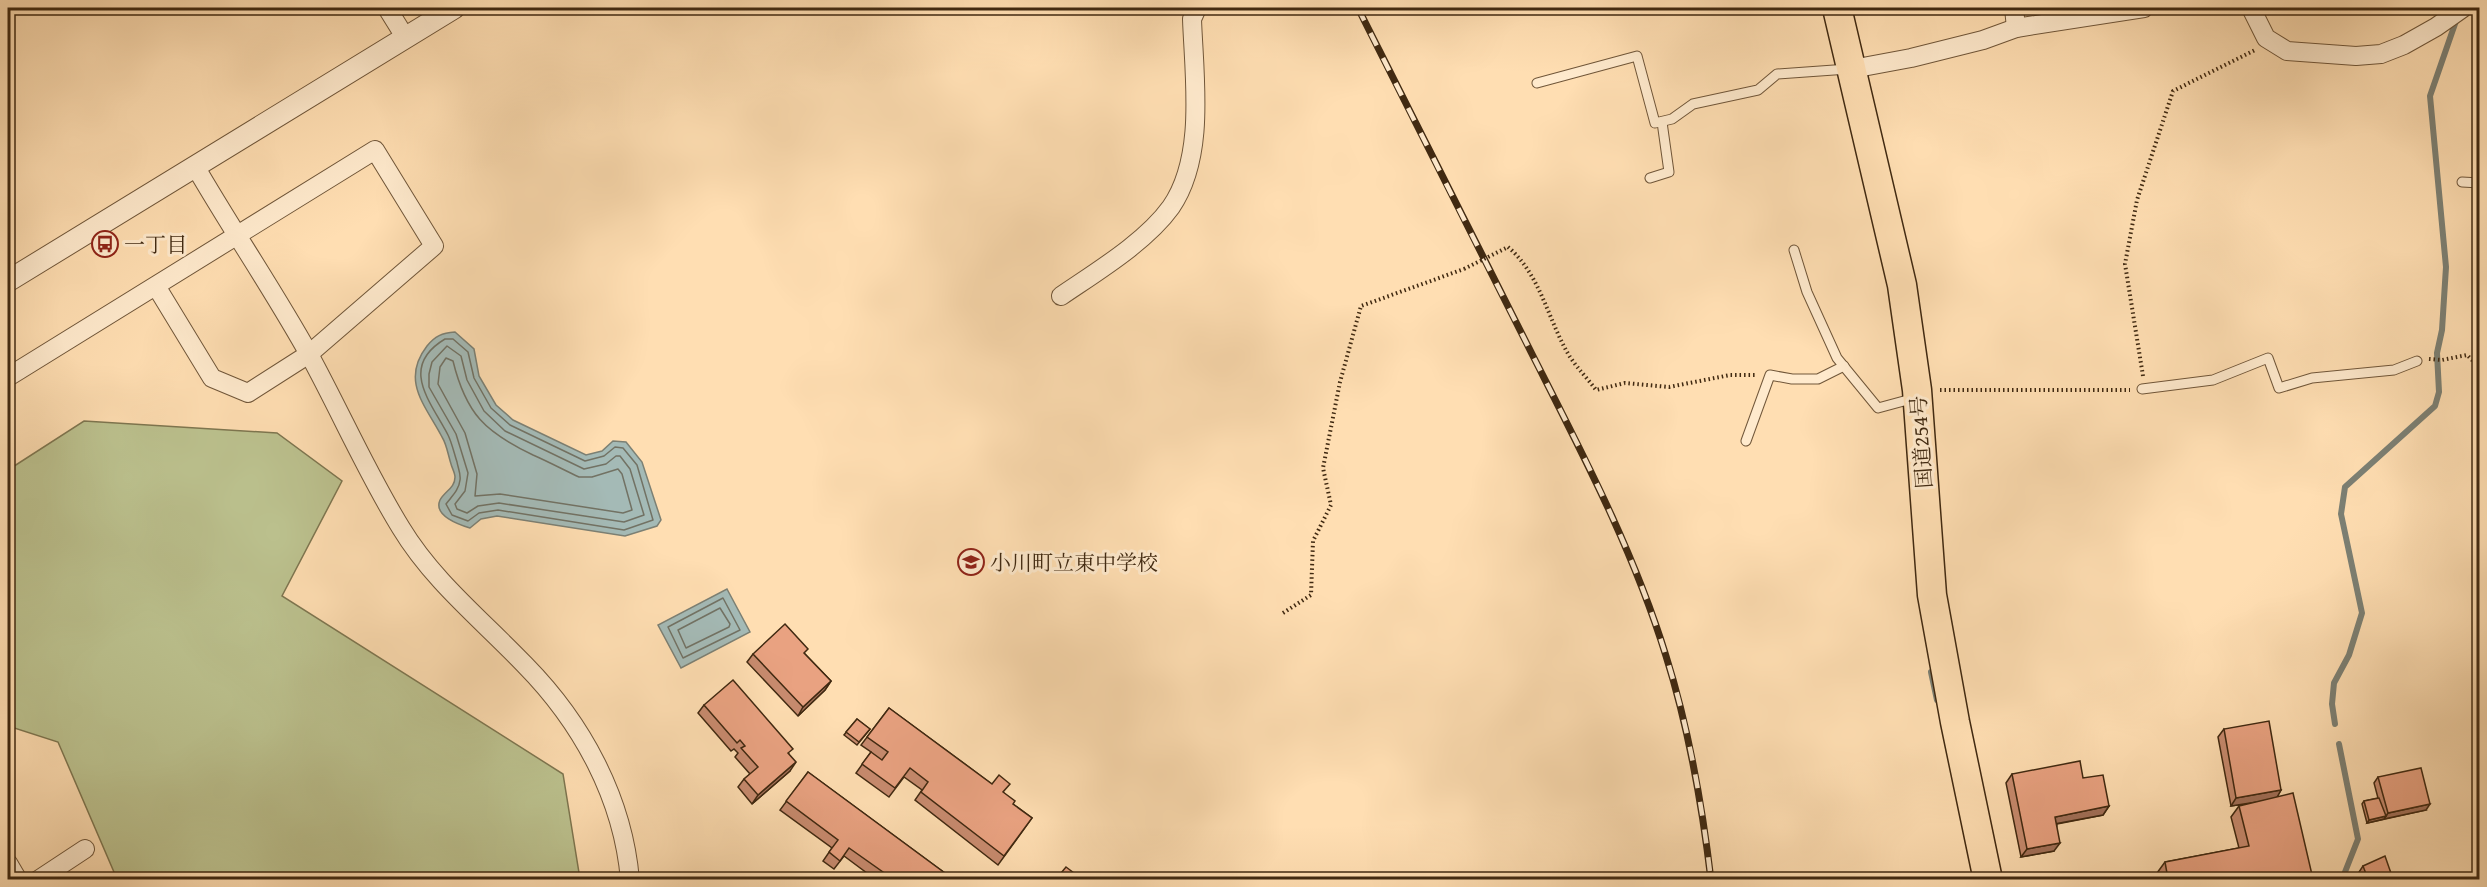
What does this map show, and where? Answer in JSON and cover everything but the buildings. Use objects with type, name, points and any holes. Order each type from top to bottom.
[{"type":"highway","name":"国道254号","points":[[1837,8],[1902,285],[1918,393],[1932,595],[1955,722],[1988,879]]},
{"type":"street","points":[[387,8],[405,37]]},
{"type":"street","points":[[8,281],[454,8]]},
{"type":"street","points":[[1061,296],[1133,246],[1171,207],[1187,173],[1196,122],[1192,19],[1197,8]]},
{"type":"street","points":[[2014,8],[2016,28]]},
{"type":"street","points":[[1852,69],[1911,58],[2016,28],[2144,8]]},
{"type":"street","points":[[2251,8],[2266,38],[2287,51],[2356,56],[2381,54],[2404,45],[2463,8]]},
{"type":"street","points":[[8,377],[375,150],[434,246],[309,354],[248,393],[212,378],[156,286]]},
{"type":"street","points":[[195,166],[309,354],[400,527],[427,568],[526,665],[563,706],[596,759],[627,845],[630,879]]},
{"type":"street","points":[[38,879],[85,849]]},
{"type":"street","points":[[8,863],[18,879]]},
{"type":"lane","points":[[1537,83],[1636,56],[1655,123],[1672,119],[1693,104],[1758,90],[1778,74],[1852,69]]},
{"type":"lane","points":[[1650,178],[1669,172],[1662,122]]},
{"type":"lane","points":[[2462,182],[2480,183]]},
{"type":"lane","points":[[1794,250],[1807,292],[1837,358],[1878,408],[1918,393]]},
{"type":"lane","points":[[2142,389],[2213,380],[2268,358],[2279,388],[2312,378],[2394,370],[2417,361]]},
{"type":"lane","points":[[1746,441],[1770,375],[1791,379],[1818,379],[1844,366]]},
{"type":"path","points":[[1918,393],[2142,389],[2144,370],[2125,264],[2137,200],[2173,91],[2255,50],[2266,38]]},
{"type":"path","points":[[1283,613],[1311,596],[1313,540],[1331,505],[1323,468],[1340,382],[1361,306],[1464,269],[1509,247],[1518,255],[1532,275],[1570,357],[1596,390],[1624,383],[1669,387],[1730,375],[1770,375]]},
{"type":"path","points":[[2430,359],[2442,360],[2467,355],[2473,361],[2480,376]]},
{"type":"green space","points":[[84,421],[277,433],[342,481],[282,596],[563,774],[580,879],[117,879],[58,742],[8,726],[8,470]]},
{"type":"water","points":[[455,332],[474,349],[479,376],[496,405],[513,420],[586,455],[602,451],[613,441],[626,442],[642,462],[661,520],[657,526],[625,536],[497,516],[481,519],[470,528],[444,515],[440,511],[440,500],[455,481],[455,475],[444,440],[418,393],[416,371],[419,359],[436,337]]},
{"type":"water","points":[[727,589],[750,632],[681,668],[658,625]]},
{"type":"waterway","points":[[2335,724],[2332,704],[2334,683],[2349,655],[2362,613],[2341,514],[2345,487],[2435,406],[2439,392],[2437,353],[2442,330],[2446,267],[2430,96],[2457,18]]},
{"type":"waterway","points":[[1931,672],[1937,700]]},
{"type":"waterway","points":[[2339,744],[2358,839],[2345,872],[2346,880]]},
{"type":"railway","points":[[1358,8],[1587,463],[1638,577],[1666,656],[1688,739],[1699,795],[1711,880]]},
{"type":"place","name":"一丁目","points":[[105,244]]},
{"type":"place","name":"小川町立東中学校","points":[[971,562]]}]
